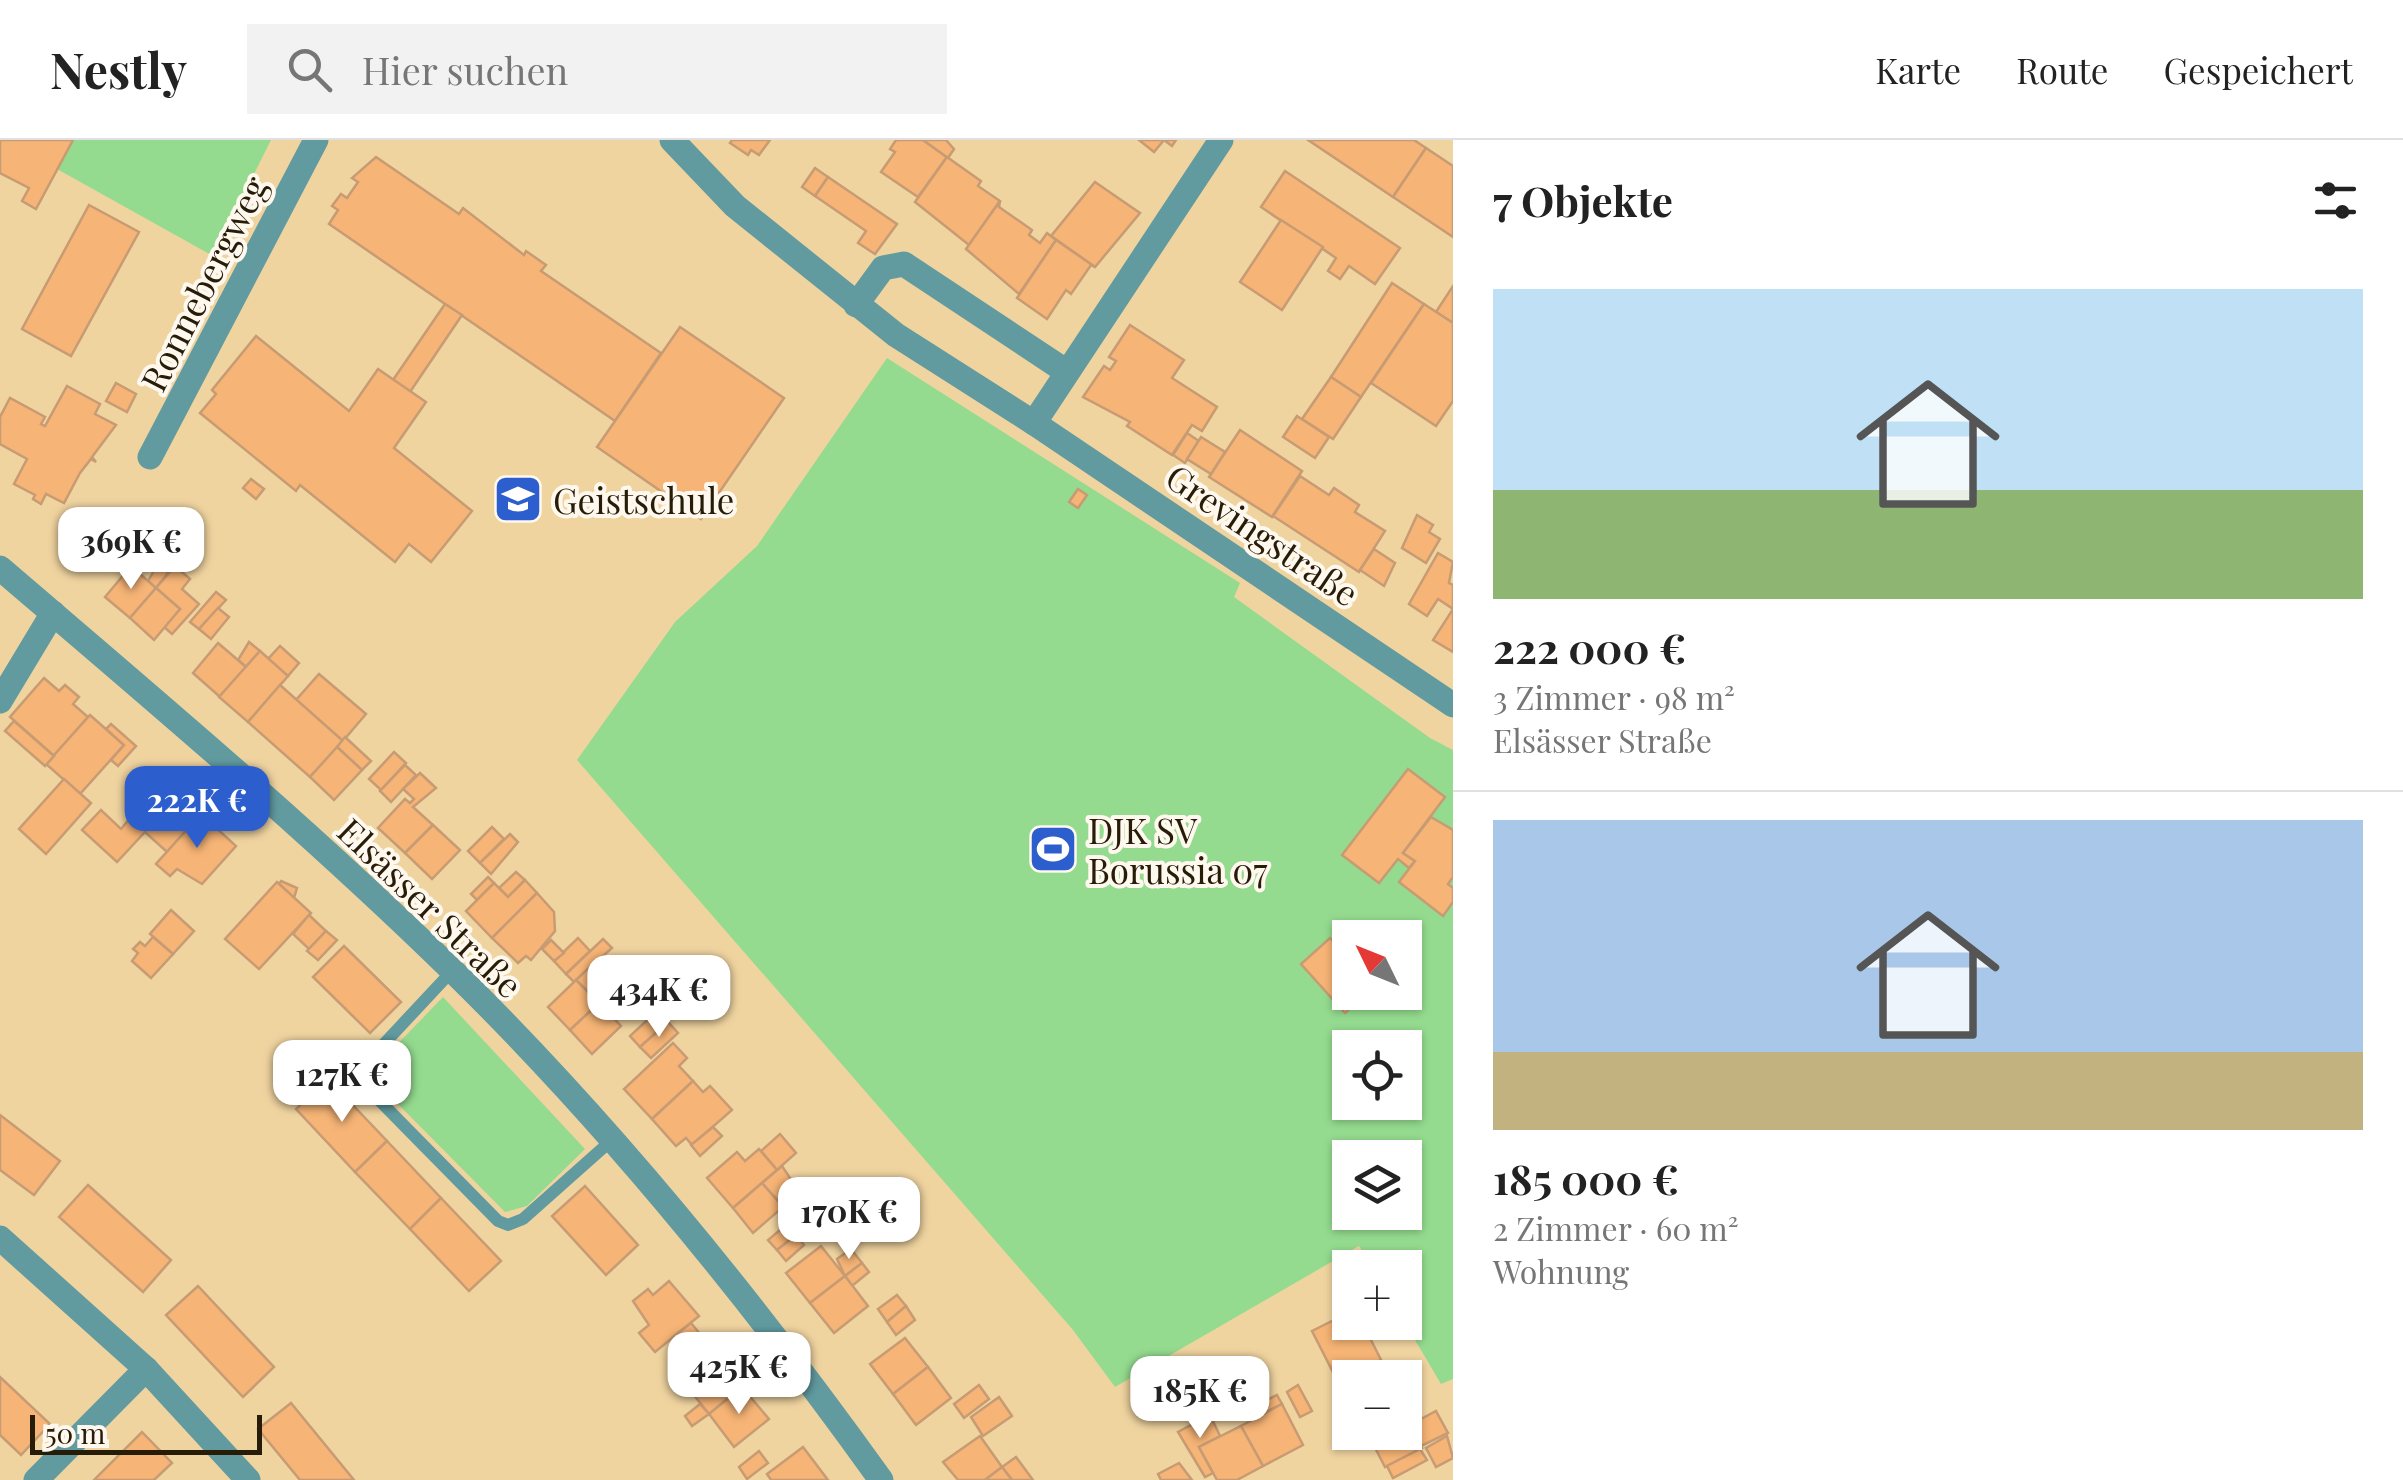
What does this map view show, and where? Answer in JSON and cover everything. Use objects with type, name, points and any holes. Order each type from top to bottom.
[{"type":"street","name":"Ronnebergweg","points":[[150,457],[316,140]]},
{"type":"street","name":"Grevingstraße","points":[[672,140],[736,206],[896,335],[1453,704]]},
{"type":"street","points":[[1034,423],[1220,140]]},
{"type":"street","points":[[856,304],[883,268],[904,264],[1066,372]]},
{"type":"street","name":"Elsässer Straße","points":[[0,568],[153,697],[452,971],[613,1139],[816,1388],[882,1480]]},
{"type":"street","points":[[0,701],[53,614]]},
{"type":"street","points":[[0,1238],[146,1370],[248,1480]]},
{"type":"street","points":[[36,1480],[146,1370]]},
{"type":"lane","points":[[452,971],[367,1062],[371,1092],[498,1220],[508,1225],[523,1219],[613,1139]]},
{"type":"green space","points":[[73,140],[271,140],[213,256],[57,169]]},
{"type":"green space","name":"DJK SV Borussia 07","points":[[887,358],[1240,583],[1234,597],[1430,738],[1453,750],[1453,1379],[1441,1384],[1415,1340],[1422,1340],[1422,1250],[1361,1250],[1359,1246],[1332,1250],[1332,1262],[1115,1387],[1073,1330],[577,760],[675,622],[757,546]]},
{"type":"green space","points":[[443,997],[585,1149],[527,1206],[505,1212],[385,1091],[387,1055]]},
{"type":"building","points":[[0,140],[73,140],[36,209],[22,201],[29,188],[0,173]]},
{"type":"building","points":[[770,140],[759,155],[751,150],[748,155],[730,143]]},
{"type":"building","points":[[896,140],[923,140],[947,157],[918,197],[881,172],[895,152],[890,149]]},
{"type":"building","points":[[923,140],[946,140],[954,149],[948,158]]},
{"type":"building","points":[[1139,140],[1164,140],[1154,152]]},
{"type":"building","points":[[1308,140],[1414,140],[1426,148],[1393,197]]},
{"type":"building","points":[[1426,148],[1453,166],[1453,237],[1393,197]]},
{"type":"building","points":[[376,157],[459,214],[463,208],[524,255],[526,251],[546,265],[541,271],[661,353],[615,421],[329,224],[338,210],[332,206],[341,194],[347,198],[358,182],[352,178]]},
{"type":"building","points":[[947,157],[981,181],[978,186],[1000,201],[969,245],[915,202]]},
{"type":"building","points":[[815,168],[828,177],[815,196],[802,187]]},
{"type":"building","points":[[1285,171],[1400,248],[1375,284],[1349,266],[1340,279],[1328,271],[1336,258],[1261,207]]},
{"type":"building","points":[[828,177],[897,224],[875,254],[858,243],[866,231],[815,196]]},
{"type":"building","points":[[1095,182],[1140,213],[1095,267],[1051,236]]},
{"type":"building","points":[[1000,201],[999,207],[1032,230],[1029,235],[1040,243],[1047,233],[1056,240],[1019,294],[966,249]]},
{"type":"building","points":[[89,205],[139,232],[71,356],[22,329]]},
{"type":"building","points":[[1281,220],[1323,247],[1282,310],[1240,282]]},
{"type":"building","points":[[1056,240],[1095,267],[1091,265],[1071,294],[1066,290],[1047,319],[1017,298]]},
{"type":"building","points":[[1392,283],[1424,304],[1361,397],[1331,377]]},
{"type":"building","points":[[1453,286],[1453,323],[1436,312]]},
{"type":"building","points":[[445,304],[462,315],[410,392],[393,380]]},
{"type":"building","points":[[1424,304],[1453,323],[1453,401],[1436,426],[1371,383]]},
{"type":"building","points":[[1130,325],[1184,360],[1172,378],[1217,407],[1202,431],[1192,425],[1172,455],[1127,426],[1130,422],[1083,397],[1104,366],[1110,370],[1116,361],[1109,357]]},
{"type":"building","points":[[680,327],[784,398],[701,519],[597,447]]},
{"type":"building","points":[[256,336],[349,411],[378,369],[426,402],[394,448],[472,511],[431,562],[409,544],[395,562],[300,485],[296,491],[200,413],[216,394],[212,390]]},
{"type":"building","points":[[1331,377],[1361,397],[1333,439],[1302,419]]},
{"type":"building","points":[[116,383],[136,394],[127,412],[106,401]]},
{"type":"building","points":[[67,386],[100,404],[95,414],[116,425],[92,457],[96,462],[91,459],[80,473],[64,503],[46,494],[41,504],[33,499],[35,495],[14,484],[27,459],[0,444],[0,417],[10,398],[45,417],[41,424],[45,426]]},
{"type":"building","points":[[1297,416],[1329,437],[1315,458],[1283,437]]},
{"type":"building","points":[[1240,430],[1302,471],[1272,517],[1209,477]]},
{"type":"building","points":[[1187,433],[1199,441],[1185,463],[1173,455]]},
{"type":"building","points":[[1201,437],[1225,452],[1211,474],[1187,459]]},
{"type":"building","points":[[1300,476],[1329,495],[1334,488],[1359,505],[1355,512],[1385,531],[1359,572],[1273,516]]},
{"type":"building","points":[[251,479],[264,489],[256,499],[243,488]]},
{"type":"building","points":[[1078,489],[1087,495],[1078,508],[1069,502]]},
{"type":"building","points":[[1417,515],[1433,525],[1429,532],[1440,539],[1426,563],[1402,548]]},
{"type":"building","points":[[1374,549],[1395,563],[1384,586],[1360,570]]},
{"type":"building","points":[[1438,553],[1453,562],[1449,583],[1453,585],[1453,609],[1438,599],[1427,616],[1409,604]]},
{"type":"building","points":[[158,564],[168,573],[156,588],[148,581]]},
{"type":"building","points":[[131,566],[156,588],[130,618],[105,597]]},
{"type":"building","points":[[175,566],[190,579],[182,589],[199,604],[172,634],[164,627],[180,609],[156,588]]},
{"type":"building","points":[[156,588],[180,609],[154,640],[130,618]]},
{"type":"building","points":[[216,592],[226,600],[199,629],[190,622]]},
{"type":"building","points":[[218,608],[229,617],[211,639],[199,629]]},
{"type":"building","points":[[1453,609],[1453,652],[1433,640]]},
{"type":"building","points":[[249,642],[260,651],[246,667],[238,660]]},
{"type":"building","points":[[218,643],[246,667],[220,697],[193,673]]},
{"type":"building","points":[[280,646],[299,663],[288,676],[268,659]]},
{"type":"building","points":[[260,651],[288,676],[248,722],[219,697]]},
{"type":"building","points":[[319,674],[366,714],[343,741],[296,700]]},
{"type":"building","points":[[44,678],[59,691],[65,685],[79,697],[73,704],[88,717],[54,756],[10,717]]},
{"type":"building","points":[[280,685],[343,741],[310,777],[248,722]]},
{"type":"building","points":[[90,715],[124,745],[80,794],[46,764]]},
{"type":"building","points":[[14,721],[54,756],[45,766],[5,731]]},
{"type":"building","points":[[111,724],[136,746],[118,766],[111,760],[124,745],[106,729]]},
{"type":"building","points":[[345,737],[371,761],[362,770],[337,747]]},
{"type":"building","points":[[337,747],[362,770],[334,800],[310,777]]},
{"type":"building","points":[[394,752],[406,763],[381,790],[369,779]]},
{"type":"building","points":[[405,765],[416,775],[391,802],[380,791]]},
{"type":"building","points":[[1408,769],[1445,797],[1403,853],[1415,861],[1409,868],[1398,859],[1379,883],[1342,855]]},
{"type":"building","points":[[420,773],[436,788],[413,807],[433,825],[405,853],[378,828],[405,799],[410,803],[414,799],[403,789]]},
{"type":"building","points":[[169,774],[186,790],[180,796],[163,780]]},
{"type":"building","points":[[64,779],[91,803],[46,854],[19,829]]},
{"type":"building","points":[[162,779],[201,814],[167,852],[145,832],[117,862],[82,830],[101,810],[121,829]]},
{"type":"building","points":[[201,814],[236,846],[202,884],[177,869],[170,876],[156,864]]},
{"type":"building","points":[[1431,817],[1453,830],[1453,877],[1448,884],[1453,888],[1453,902],[1443,916],[1399,882],[1415,861],[1403,853]]},
{"type":"building","points":[[433,825],[460,850],[432,879],[405,853]]},
{"type":"building","points":[[492,827],[504,839],[480,863],[468,851]]},
{"type":"building","points":[[510,834],[518,842],[491,874],[480,863]]},
{"type":"building","points":[[516,872],[525,880],[508,897],[499,888]]},
{"type":"building","points":[[488,877],[494,883],[477,900],[471,894]]},
{"type":"building","points":[[525,880],[537,893],[492,938],[466,911],[494,883],[508,897]]},
{"type":"building","points":[[281,881],[297,888],[294,898],[279,884]]},
{"type":"building","points":[[277,882],[311,913],[259,969],[225,939]]},
{"type":"building","points":[[537,893],[554,912],[555,931],[531,960],[526,956],[518,963],[492,938]]},
{"type":"building","points":[[171,910],[194,931],[173,954],[150,934]]},
{"type":"building","points":[[309,915],[326,931],[309,949],[293,934]]},
{"type":"building","points":[[326,931],[337,940],[318,960],[307,951]]},
{"type":"building","points":[[153,937],[173,954],[151,978],[132,961],[138,953],[133,949],[140,942],[145,946]]},
{"type":"building","points":[[578,938],[590,951],[566,974],[554,961]]},
{"type":"building","points":[[603,939],[612,948],[574,982],[566,974]]},
{"type":"building","points":[[551,940],[564,953],[554,961],[542,949]]},
{"type":"building","points":[[1332,940],[1332,999],[1301,964]]},
{"type":"building","points":[[344,946],[401,1002],[370,1033],[313,977]]},
{"type":"building","points":[[595,962],[607,975],[602,979],[615,988],[599,1003],[576,980]]},
{"type":"building","points":[[576,980],[599,1003],[570,1030],[548,1007]]},
{"type":"building","points":[[615,988],[623,1000],[606,1011],[599,1003]]},
{"type":"building","points":[[599,1003],[621,1026],[592,1054],[570,1030]]},
{"type":"building","points":[[657,1011],[668,1022],[640,1047],[630,1036]]},
{"type":"building","points":[[668,1022],[678,1033],[651,1058],[640,1047]]},
{"type":"building","points":[[673,1043],[687,1058],[679,1066],[693,1081],[652,1119],[624,1089]]},
{"type":"building","points":[[328,1079],[387,1141],[355,1172],[296,1109]]},
{"type":"building","points":[[693,1081],[703,1092],[710,1086],[732,1110],[692,1145],[686,1138],[676,1146],[652,1119]]},
{"type":"building","points":[[0,1115],[60,1161],[34,1195],[0,1170]]},
{"type":"building","points":[[713,1127],[722,1136],[700,1156],[691,1145]]},
{"type":"building","points":[[780,1134],[796,1153],[777,1170],[761,1151]]},
{"type":"building","points":[[387,1141],[441,1198],[410,1229],[355,1172]]},
{"type":"building","points":[[759,1149],[777,1170],[733,1208],[707,1178],[737,1152],[745,1161]]},
{"type":"building","points":[[782,1166],[798,1190],[782,1205],[762,1183]]},
{"type":"building","points":[[762,1183],[783,1207],[753,1233],[733,1208]]},
{"type":"building","points":[[88,1185],[171,1260],[143,1292],[59,1217]]},
{"type":"building","points":[[585,1186],[638,1245],[606,1275],[552,1216]]},
{"type":"building","points":[[441,1198],[501,1261],[469,1291],[410,1229]]},
{"type":"building","points":[[787,1224],[796,1235],[777,1250],[768,1240]]},
{"type":"building","points":[[796,1235],[804,1245],[786,1261],[777,1250]]},
{"type":"building","points":[[821,1246],[845,1276],[810,1303],[786,1273]]},
{"type":"building","points":[[851,1249],[862,1263],[845,1276],[837,1259]]},
{"type":"building","points":[[862,1263],[869,1272],[852,1286],[845,1276]]},
{"type":"building","points":[[845,1276],[868,1306],[834,1333],[810,1303]]},
{"type":"building","points":[[669,1281],[699,1316],[655,1352],[639,1333],[649,1325],[633,1301],[648,1289],[653,1295]]},
{"type":"building","points":[[198,1286],[274,1367],[243,1397],[166,1315]]},
{"type":"building","points":[[897,1295],[906,1306],[887,1322],[878,1309]]},
{"type":"building","points":[[906,1306],[915,1320],[896,1335],[887,1322]]},
{"type":"building","points":[[1332,1321],[1332,1340],[1371,1340],[1381,1360],[1332,1360],[1332,1370],[1312,1331]]},
{"type":"building","points":[[691,1323],[705,1340],[686,1355],[673,1337]]},
{"type":"building","points":[[905,1338],[928,1367],[893,1394],[870,1364]]},
{"type":"building","points":[[705,1340],[713,1350],[694,1365],[686,1355]]},
{"type":"building","points":[[720,1357],[742,1387],[709,1414],[685,1384]]},
{"type":"building","points":[[928,1367],[951,1398],[916,1425],[893,1394]]},
{"type":"building","points":[[0,1377],[50,1424],[21,1455],[0,1435]]},
{"type":"building","points":[[979,1385],[989,1399],[964,1418],[954,1404]]},
{"type":"building","points":[[1298,1385],[1312,1411],[1300,1417],[1287,1392]]},
{"type":"building","points":[[742,1387],[769,1419],[734,1447],[709,1414]]},
{"type":"building","points":[[1277,1395],[1282,1404],[1262,1414],[1257,1405]]},
{"type":"building","points":[[999,1397],[1012,1416],[983,1436],[971,1417]]},
{"type":"building","points":[[291,1403],[354,1480],[300,1480],[258,1429]]},
{"type":"building","points":[[700,1404],[709,1414],[692,1426],[685,1416]]},
{"type":"building","points":[[1282,1404],[1303,1445],[1263,1466],[1241,1426]]},
{"type":"building","points":[[1436,1411],[1448,1433],[1422,1446],[1422,1419]]},
{"type":"building","points":[[1210,1415],[1220,1436],[1199,1447],[1213,1473],[1205,1477],[1178,1432]]},
{"type":"building","points":[[1241,1426],[1263,1466],[1237,1480],[1217,1480],[1199,1447]]},
{"type":"building","points":[[142,1432],[172,1463],[154,1480],[94,1480]]},
{"type":"building","points":[[980,1436],[1002,1467],[985,1480],[958,1480],[943,1462]]},
{"type":"building","points":[[1447,1436],[1453,1458],[1436,1467],[1426,1448]]},
{"type":"building","points":[[803,1447],[828,1480],[771,1480],[767,1474]]},
{"type":"building","points":[[1376,1450],[1418,1450],[1385,1467]]},
{"type":"building","points":[[1418,1450],[1427,1460],[1393,1478],[1387,1466]]},
{"type":"building","points":[[759,1451],[768,1463],[747,1479],[739,1467]]},
{"type":"building","points":[[1016,1457],[1033,1480],[1012,1480],[1002,1467]]},
{"type":"building","points":[[1179,1463],[1192,1480],[1161,1480],[1158,1474]]},
{"type":"building","points":[[1002,1467],[1012,1480],[985,1480]]},
{"type":"place","name":"Geistschule","points":[[518,499]]},
{"type":"place","name":"DJK SV Borussia 07","points":[[1053,849]]}]
